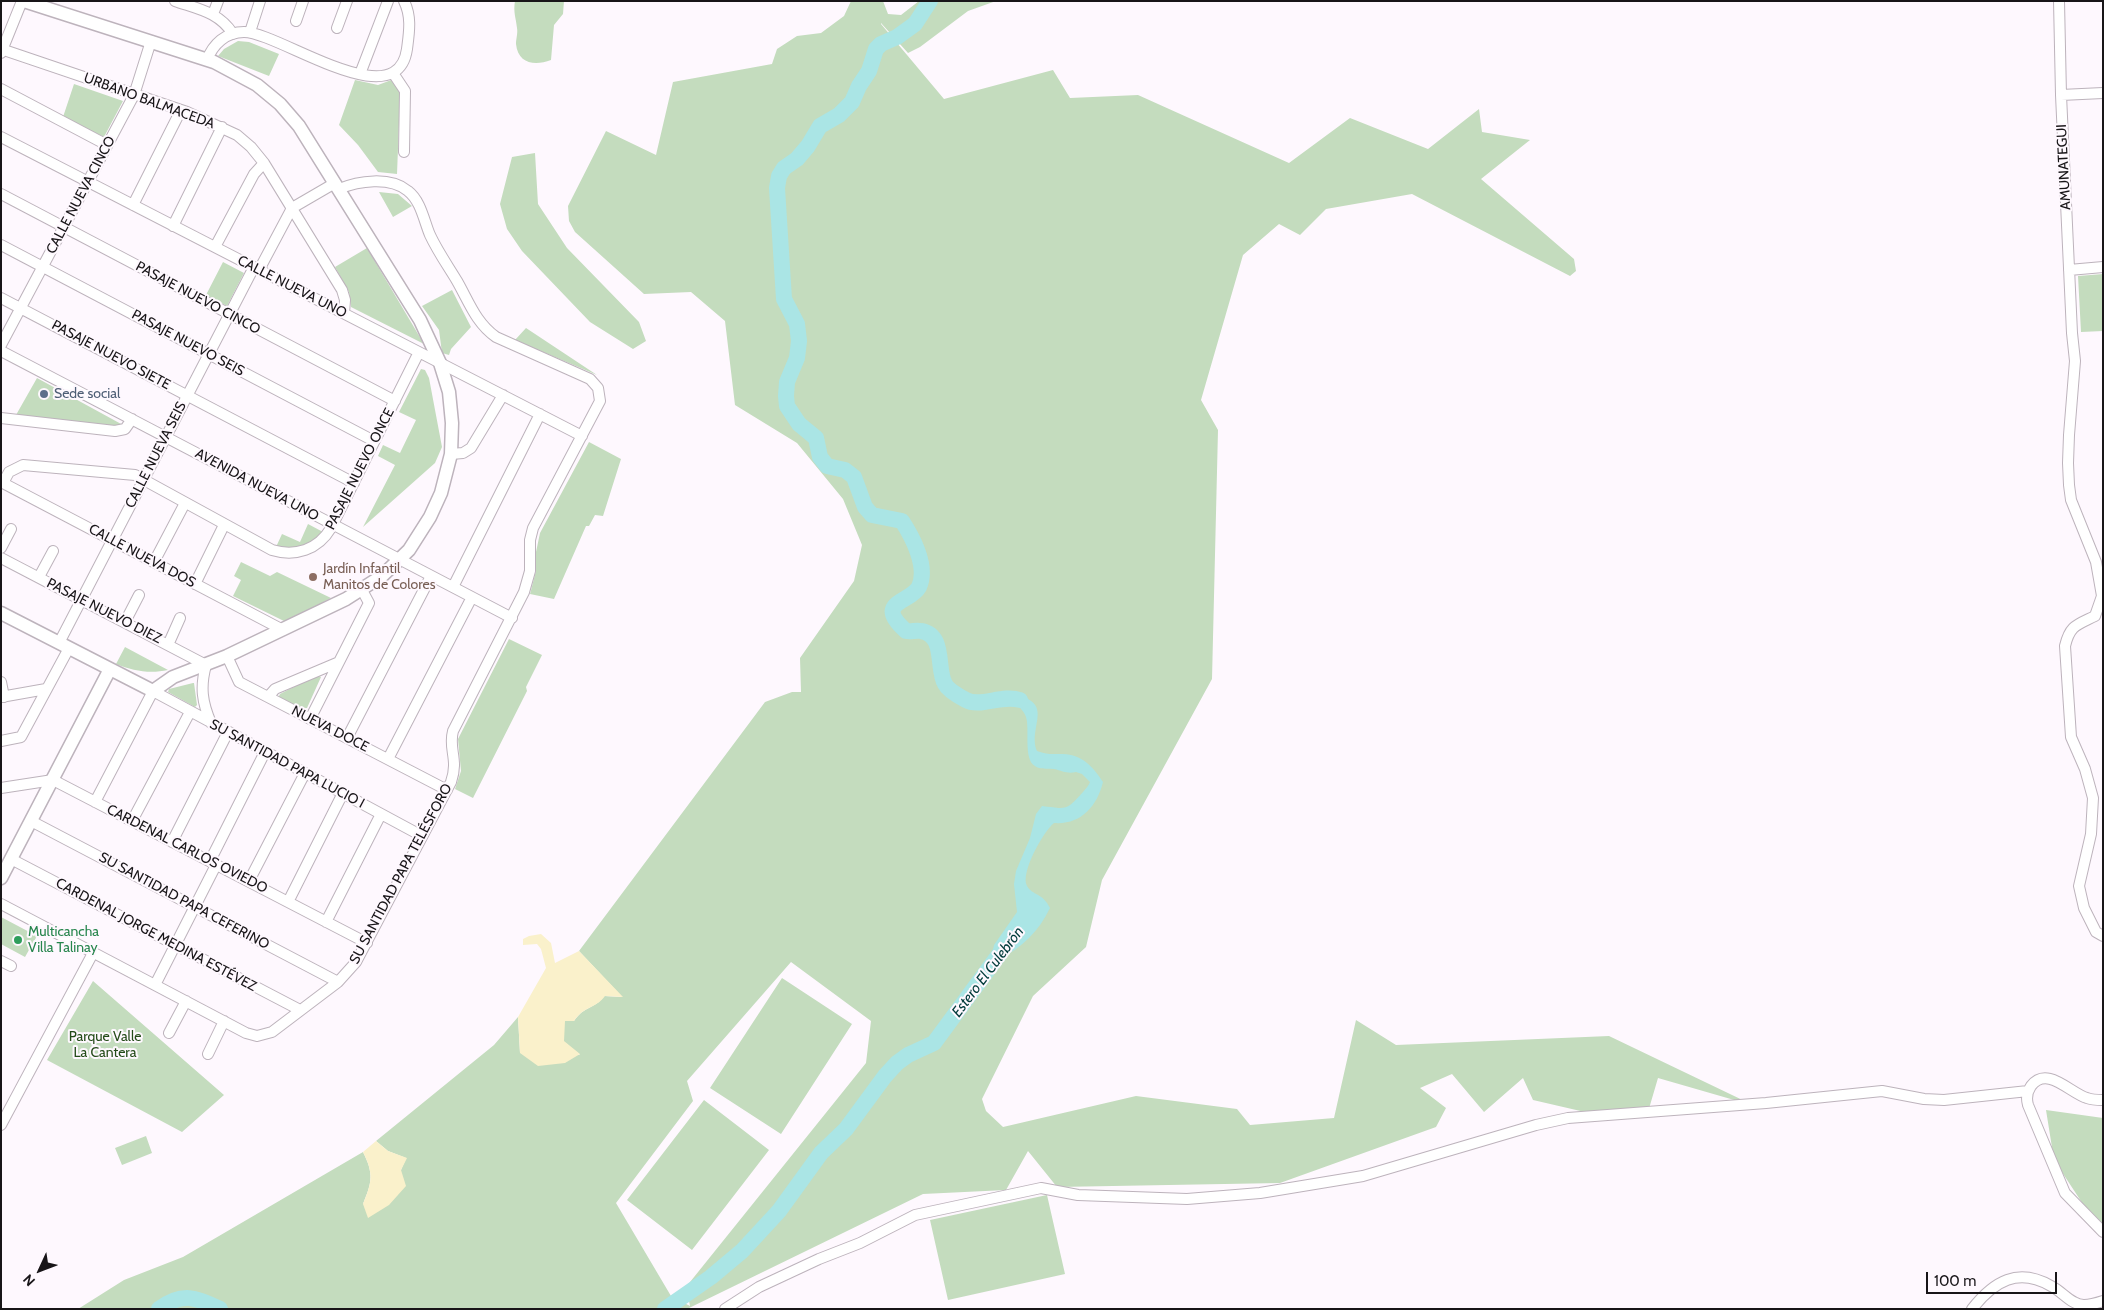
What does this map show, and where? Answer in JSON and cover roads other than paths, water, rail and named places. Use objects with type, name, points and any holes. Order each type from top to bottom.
[{"type":"street","points":[[2,51],[23,1],[41,4],[207,60],[243,76],[280,104],[308,137],[420,320],[440,363],[451,408],[450,454],[445,480],[433,512],[417,539],[400,560],[362,590],[227,656],[174,677],[152,691],[95,802]]},
{"type":"street","points":[[174,1],[213,14],[226,23],[233,34]]},
{"type":"street","points":[[213,14],[218,1]]},
{"type":"street","points":[[250,32],[260,1]]},
{"type":"street","points":[[296,21],[303,1]]},
{"type":"street","points":[[337,28],[347,1]]},
{"type":"street","points":[[360,74],[388,1]]},
{"type":"street","points":[[207,60],[216,44],[233,34],[250,32],[360,74],[374,78],[384,76],[393,73],[405,60],[410,21],[404,1]]},
{"type":"street","name":"AMUNATEGUI","points":[[2059,1],[2061,95],[2072,333],[2075,361],[2068,463],[2071,500],[2096,562],[2102,596],[2095,616],[2073,627],[2068,633],[2066,646],[2071,737],[2085,769],[2093,798],[2091,834],[2079,886],[2084,908],[2096,932],[2103,936]]},
{"type":"street","name":"CALLE NUEVA CINCO","points":[[1,345],[134,95],[151,41]]},
{"type":"street","name":"URBANO BALMACEDA","points":[[2,51],[181,110],[222,127],[244,141],[264,163],[342,290],[345,300],[344,314]]},
{"type":"street","points":[[393,73],[405,91],[404,152]]},
{"type":"street","points":[[1,89],[108,145]]},
{"type":"street","points":[[2061,95],[2103,93]]},
{"type":"street","points":[[133,205],[181,110]]},
{"type":"street","points":[[173,226],[222,127]]},
{"type":"street","name":"CALLE NUEVA UNO","points":[[1,137],[582,436]]},
{"type":"street","points":[[215,247],[254,174],[264,163]]},
{"type":"street","name":"SU SANTIDAD PAPA TELÉSFORO","points":[[224,1021],[246,1033],[257,1036],[268,1034],[338,982],[356,962],[447,790],[455,769],[455,755],[451,740],[452,731],[512,618],[527,582],[531,562],[530,540],[535,522],[600,401],[600,392],[590,379],[496,337],[483,327],[437,249],[416,200],[409,192],[393,184],[372,182],[337,186]]},
{"type":"street","points":[[292,208],[337,186]]},
{"type":"street","name":"PASAJE NUEVO CINCO","points":[[1,194],[394,401]]},
{"type":"street","name":"CALLE NUEVA SEIS","points":[[1,741],[21,737],[46,689],[82,600],[112,540],[229,314],[292,208]]},
{"type":"street","name":"PASAJE NUEVO SEIS","points":[[1,245],[374,441]]},
{"type":"street","points":[[2069,270],[2103,267]]},
{"type":"street","name":"PASAJE NUEVO SIETE","points":[[1,298],[354,483]]},
{"type":"street","name":"AVENIDA NUEVA UNO","points":[[1,351],[512,618]]},
{"type":"street","name":"PASAJE NUEVO ONCE","points":[[2,482],[9,472],[23,465],[135,475],[272,550],[291,553],[306,550],[319,543],[333,524],[419,352]]},
{"type":"street","points":[[450,454],[463,452],[471,448],[503,395]]},
{"type":"street","points":[[453,587],[540,414]]},
{"type":"street","points":[[1,418],[115,431],[125,429],[132,420]]},
{"type":"street","name":"CALLE NUEVA DOS","points":[[2,482],[282,630]]},
{"type":"street","points":[[154,562],[186,503]]},
{"type":"street","points":[[195,584],[224,525]]},
{"type":"street","points":[[1,548],[11,529]]},
{"type":"street","points":[[38,577],[53,551]]},
{"type":"street","name":"PASAJE NUEVO DIEZ","points":[[1,558],[206,665]]},
{"type":"street","points":[[347,738],[432,576]]},
{"type":"street","points":[[310,719],[369,603],[362,590]]},
{"type":"street","points":[[125,622],[139,595]]},
{"type":"street","points":[[388,759],[472,597]]},
{"type":"street","points":[[1,613],[152,691]]},
{"type":"street","points":[[168,645],[180,618]]},
{"type":"street","name":"NUEVA DOCE","points":[[227,656],[239,682],[447,790]]},
{"type":"street","points":[[268,697],[275,689],[339,662]]},
{"type":"street","points":[[206,665],[202,681],[202,693],[204,708],[211,723]]},
{"type":"street","points":[[1,878],[110,669]]},
{"type":"street","points":[[1,682],[2,697],[46,689]]},
{"type":"street","name":"SU SANTIDAD PAPA LUCIO I","points":[[152,691],[422,836]]},
{"type":"street","points":[[132,821],[190,712]]},
{"type":"street","points":[[172,842],[228,732]]},
{"type":"street","points":[[155,985],[195,907],[264,752]]},
{"type":"street","points":[[249,881],[305,773]]},
{"type":"street","points":[[1,788],[53,780]]},
{"type":"street","name":"CARDENAL CARLOS OVIEDO","points":[[53,780],[367,943]]},
{"type":"street","points":[[288,902],[343,794]]},
{"type":"street","points":[[326,922],[381,814]]},
{"type":"street","name":"SU SANTIDAD PAPA CEFERINO","points":[[31,821],[338,982]]},
{"type":"street","name":"CARDENAL JORGE MEDINA ESTÉVEZ","points":[[11,859],[300,1010]]},
{"type":"street","points":[[1,904],[224,1021],[208,1054]]},
{"type":"street","points":[[1,1125],[93,952]]},
{"type":"street","points":[[169,1033],[186,1001]]},
{"type":"street","points":[[2103,1100],[2087,1099],[2048,1078],[2036,1081],[2028,1091],[2028,1105],[2065,1193],[2103,1232]]},
{"type":"street","points":[[726,1309],[759,1287],[819,1259],[860,1243],[915,1215],[1041,1188],[1078,1195],[1187,1199],[1260,1193],[1363,1176],[1536,1125],[1568,1118],[1882,1091],[1924,1099],[1944,1100],[2028,1091]]},
{"type":"street","points":[[1973,1308],[1993,1286],[2026,1276],[2051,1286],[2075,1302],[2083,1305],[2103,1302]]},
{"type":"water","points":[[1007,693],[1023,697],[1032,702],[1037,708],[1035,741],[1037,751],[1047,754],[1076,756],[1087,763],[1103,782],[1096,799],[1086,813],[1072,821],[1054,823],[1039,843],[1027,872],[1027,886],[1044,899],[1050,908],[1041,924],[1029,938],[1015,950],[999,959],[992,954],[994,945],[1017,912],[1014,884],[1016,871],[1030,838],[1036,814],[1042,806],[1061,808],[1069,806],[1090,782],[1082,774],[1039,768],[1031,762],[1028,751],[1027,722],[1023,711],[1015,702],[1000,702],[998,698],[999,694]]},
{"type":"waterway","name":"Estero El Culebrón","points":[[930,1],[915,24],[897,37],[881,44],[876,49],[869,71],[859,86],[852,102],[839,115],[820,126],[808,146],[797,159],[784,168],[779,176],[777,188],[784,299],[797,324],[799,341],[797,358],[787,382],[787,406],[799,424],[816,438],[820,457],[827,466],[845,470],[854,477],[865,507],[872,515],[902,521],[906,528],[918,553],[922,571],[921,579],[919,587],[915,592],[897,604],[893,609],[893,614],[906,631],[921,631],[929,634],[934,639],[939,653],[942,678],[945,684],[951,691],[972,702],[978,703],[1006,699],[1020,700]]},
{"type":"waterway","name":"Estero El Culebrón","points":[[665,1309],[711,1277],[742,1251],[779,1211],[821,1153],[846,1129],[885,1076],[897,1063],[908,1055],[934,1043],[1009,941]]},
{"type":"waterway","name":"Estero El Culebrón","points":[[159,1309],[182,1298],[196,1299],[220,1309]]},
{"type":"place","name":"Sede social","points":[[44,394]]},
{"type":"place","name":"Jardín Infantil Manitos de Colores","points":[[313,577]]},
{"type":"place","name":"Multicancha Villa Talinay","points":[[18,940]]},
{"type":"park label","name":"Parque Valle La Cantera","points":[[105,1046]]}]
